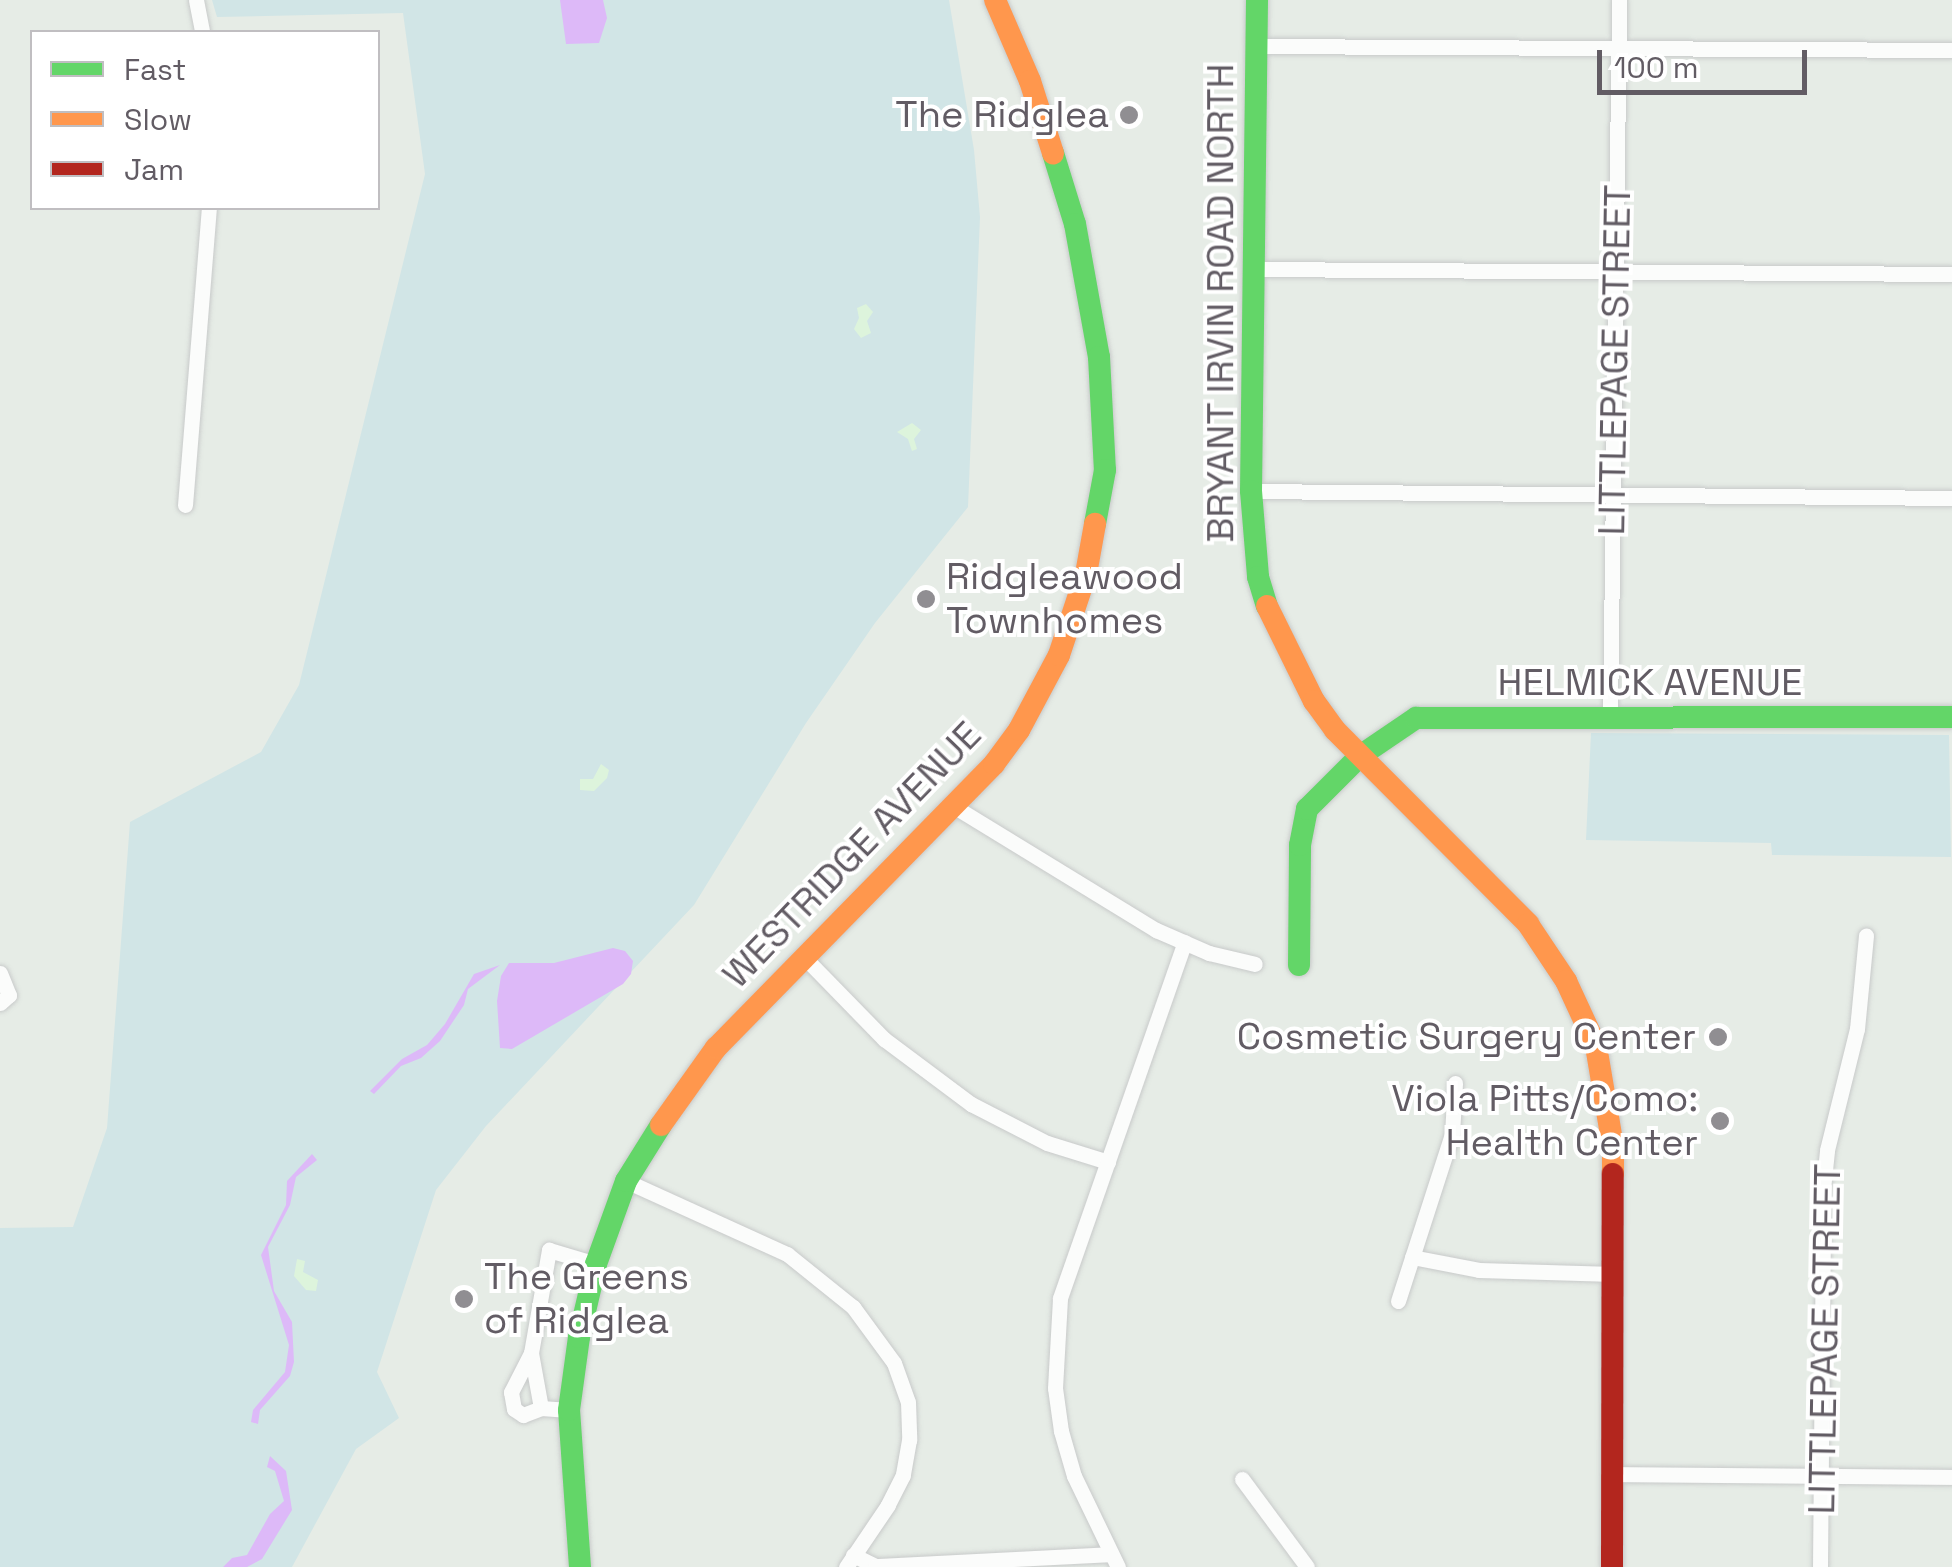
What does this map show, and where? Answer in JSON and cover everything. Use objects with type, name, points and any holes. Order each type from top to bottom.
[{"type":"street","points":[[196,0],[202,30]]},
{"type":"street","name":"WESTRIDGE AVENUE","points":[[580,1567],[569,1410],[579,1337],[596,1264],[626,1181],[683,1090],[716,1048],[954,807],[1019,730],[1059,655],[1086,574],[1105,470],[1104,390],[1075,224],[1030,81],[995,0]]},
{"type":"street","name":"BRYANT IRVIN ROAD NORTH","points":[[1258,0],[1252,491],[1256,558],[1273,626],[1314,701],[1360,756],[1508,902],[1566,981],[1596,1046],[1609,1100],[1614,1274],[1612,1567]]},
{"type":"street","name":"LITTLEPAGE STREET","points":[[1610,720],[1619,0]]},
{"type":"street","points":[[1257,46],[1952,50]]},
{"type":"street","points":[[185,505],[209,210]]},
{"type":"street","points":[[1253,269],[1952,274]]},
{"type":"street","points":[[1252,491],[1952,498]]},
{"type":"street","name":"HELMICK AVENUE","points":[[1299,966],[1300,845],[1307,809],[1360,756],[1416,718],[1952,717]]},
{"type":"street","points":[[954,807],[1156,930],[1255,964]]},
{"type":"street","name":"LITTLEPAGE STREET","points":[[1820,1567],[1824,1178],[1857,1029],[1866,936]]},
{"type":"street","points":[[626,1181],[787,1254],[853,1308],[894,1363],[908,1402],[909,1440],[902,1475],[888,1506],[849,1561],[876,1566],[1115,1560],[1074,1476],[1056,1388],[1060,1298],[1069,1262],[1184,942]]},
{"type":"street","points":[[804,958],[884,1039],[971,1104],[1047,1143],[1108,1162]]},
{"type":"street","points":[[0,973],[9,995],[0,1003]]},
{"type":"street","points":[[1398,1301],[1452,1134],[1454,1083]]},
{"type":"street","points":[[541,1408],[527,1380],[549,1250],[596,1264]]},
{"type":"street","points":[[1412,1257],[1479,1270],[1614,1274]]},
{"type":"street","points":[[527,1380],[511,1392],[514,1409],[532,1414],[541,1408],[569,1410]]},
{"type":"street","points":[[1610,1474],[1952,1477]]},
{"type":"street","points":[[1242,1479],[1308,1567]]},
{"type":"shaded area","points":[[212,0],[949,0],[974,150],[980,217],[968,507],[875,623],[806,723],[694,905],[486,1126],[436,1190],[377,1372],[399,1418],[356,1449],[292,1567],[0,1567],[0,1228],[73,1227],[107,1128],[130,822],[261,752],[299,685],[425,174],[403,13],[217,17]]},
{"type":"shaded area","points":[[560,0],[603,0],[607,18],[599,43],[566,44]]},
{"type":"shaded area","points":[[1591,733],[1949,735],[1951,857],[1772,855],[1771,843],[1586,840]]},
{"type":"shaded area","points":[[613,948],[625,951],[633,961],[631,974],[623,984],[512,1049],[500,1048],[497,1001],[501,976],[509,963],[554,963]]},
{"type":"shaded area","points":[[500,965],[468,989],[464,1005],[440,1041],[421,1058],[401,1066],[374,1094],[370,1091],[402,1059],[427,1045],[445,1024],[474,974]]},
{"type":"shaded area","points":[[312,1154],[317,1160],[296,1177],[290,1205],[268,1247],[274,1291],[292,1322],[294,1362],[290,1376],[260,1410],[258,1424],[251,1422],[253,1410],[285,1372],[289,1345],[261,1255],[286,1205],[287,1181]]},
{"type":"shaded area","points":[[270,1456],[286,1471],[292,1510],[262,1559],[247,1567],[223,1567],[232,1558],[247,1555],[270,1514],[284,1501],[275,1471],[267,1467]]},
{"type":"sand","points":[[866,304],[873,312],[867,321],[871,333],[861,338],[854,329],[859,318],[857,308]]},
{"type":"sand","points":[[912,423],[921,430],[914,439],[917,449],[912,451],[908,439],[897,432]]},
{"type":"sand","points":[[601,764],[609,770],[607,778],[594,791],[580,790],[580,779],[593,779]]},
{"type":"sand","points":[[297,1259],[305,1261],[303,1272],[318,1280],[316,1291],[306,1290],[294,1276]]},
{"type":"traffic: fast","points":[[1257,0],[1251,491],[1258,577],[1267,606]]},
{"type":"traffic: fast","points":[[1053,153],[1075,224],[1099,357],[1105,470],[1095,524]]},
{"type":"traffic: fast","points":[[1299,965],[1300,845],[1307,809],[1360,756],[1416,718],[1952,717]]},
{"type":"traffic: fast","points":[[580,1567],[569,1410],[579,1337],[596,1264],[626,1181],[661,1125]]},
{"type":"traffic: slow","points":[[995,0],[1030,81],[1053,153]]},
{"type":"traffic: slow","points":[[661,1125],[716,1048],[994,764],[1019,730],[1059,655],[1086,574],[1095,524]]},
{"type":"traffic: slow","points":[[1267,606],[1314,701],[1335,730],[1528,924],[1566,981],[1596,1046],[1613,1147],[1613,1174]]},
{"type":"traffic: jam","points":[[1612,1567],[1613,1174]]},
{"type":"place","name":"The Ridglea","points":[[1129,115]]},
{"type":"place","name":"Ridgleawood Townhomes","points":[[926,599]]},
{"type":"place","name":"Cosmetic Surgery Center","points":[[1718,1037]]},
{"type":"place","name":"Viola Pitts/Como: Health Center","points":[[1720,1121]]},
{"type":"place","name":"The Greens of Ridglea","points":[[464,1299]]}]
